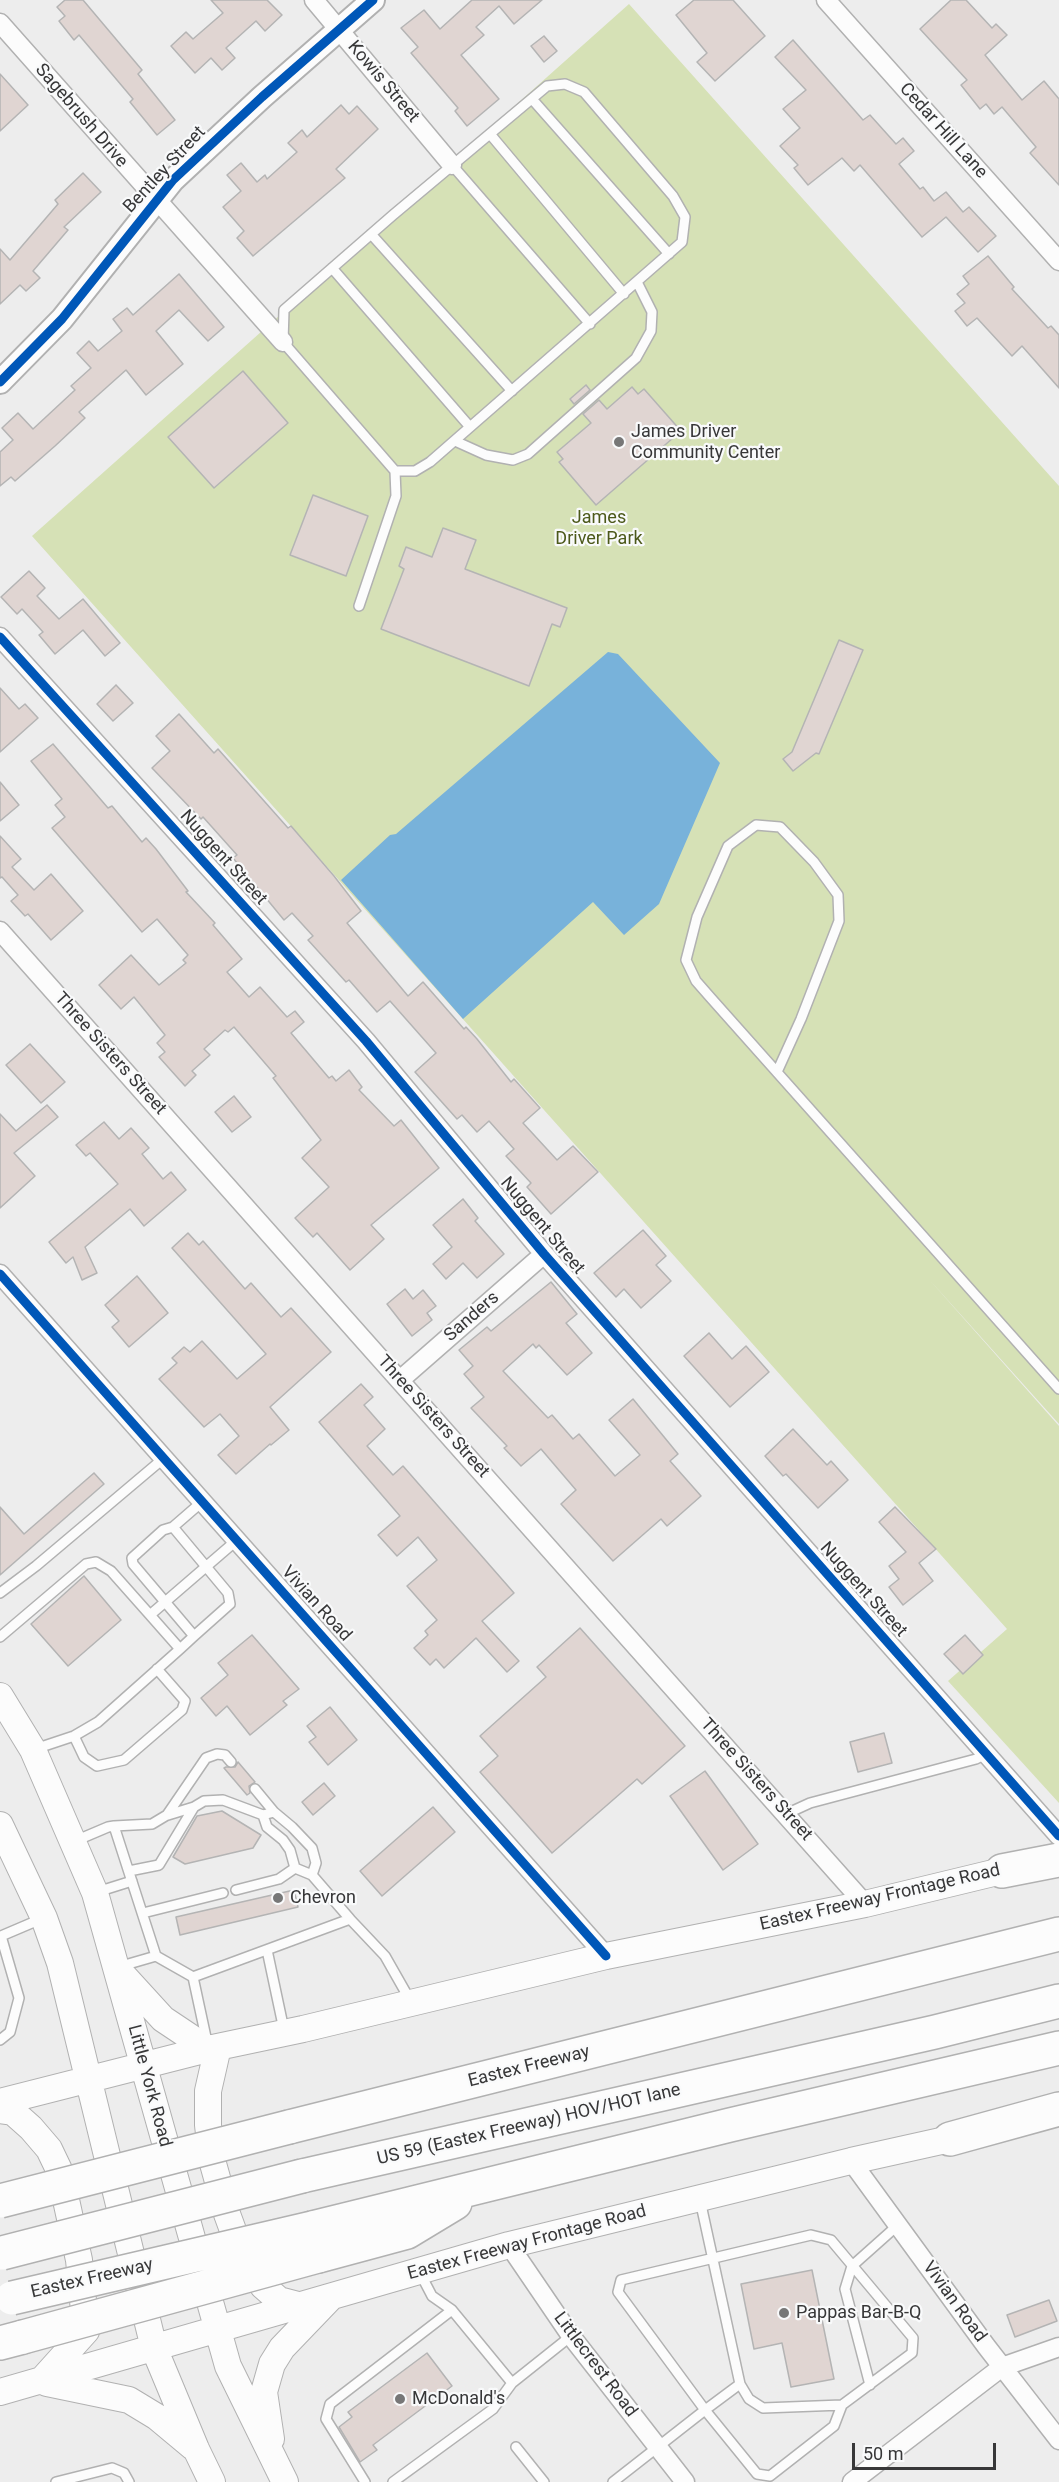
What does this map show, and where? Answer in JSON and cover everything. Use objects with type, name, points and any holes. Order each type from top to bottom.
[{"type":"highway","points":[[1002,1870],[1059,1858]]},
{"type":"highway","name":"Eastex Freeway","points":[[0,2201],[1059,1934]]},
{"type":"highway","name":"US 59 (Eastex Freeway) HOV/HOT lane","points":[[1,2254],[302,2176],[924,2035],[1059,2001]]},
{"type":"highway","name":"Eastex Freeway","points":[[6,2300],[315,2242],[485,2186],[730,2125],[1059,2048]]},
{"type":"highway","points":[[950,2139],[1059,2109]]},
{"type":"highway","points":[[12,2340],[315,2242]]},
{"type":"main road","name":"Little York Road","points":[[0,1696],[33,1750],[95,1893],[228,2366],[280,2472]]},
{"type":"main road","points":[[0,1825],[44,1918],[60,1963],[154,2348],[212,2482]]},
{"type":"main road","name":"Eastex Freeway Frontage Road","points":[[0,2102],[213,2048],[285,2033],[606,1956],[865,1904],[1002,1870]]},
{"type":"main road","points":[[117,1968],[163,2019],[213,2048],[208,2091],[208,2125],[212,2160],[227,2214],[242,2255],[263,2286],[279,2300],[302,2306]]},
{"type":"main road","points":[[0,2110],[13,2112],[49,2149],[60,2172],[80,2260],[86,2331],[40,2382]]},
{"type":"main road","name":"Eastex Freeway Frontage Road","points":[[0,2392],[509,2246],[851,2161],[1059,2115]]},
{"type":"main road","points":[[280,2472],[264,2392],[272,2364],[282,2348],[330,2297]]},
{"type":"main road","points":[[40,2382],[129,2400],[157,2417],[196,2449]]},
{"type":"street","name":"Kowis Street","points":[[314,0],[452,165]]},
{"type":"street","name":"Bentley Street","points":[[0,382],[62,319],[155,200],[255,103],[373,0]]},
{"type":"street","name":"Cedar Hill Lane","points":[[826,0],[1059,261]]},
{"type":"street","name":"Sagebrush Drive","points":[[1,26],[283,342]]},
{"type":"street","name":"Nuggent Street","points":[[0,637],[366,1041],[544,1254],[1059,1836]]},
{"type":"street","name":"Three Sisters Street","points":[[0,931],[865,1904]]},
{"type":"street","name":"Sanders","points":[[400,1380],[544,1254]]},
{"type":"street","name":"Vivian Road","points":[[0,1274],[606,1956]]},
{"type":"street","name":"Vivian Road","points":[[851,2161],[1002,2367],[1059,2440]]},
{"type":"street","name":"Littlecrest Road","points":[[509,2246],[571,2336],[685,2482]]},
{"type":"street","points":[[852,2482],[1002,2367],[1059,2347]]},
{"type":"lane","points":[[359,606],[396,496],[395,471],[283,342],[285,310],[371,234],[547,86],[565,84],[584,92],[673,196],[685,217],[682,242],[430,462],[415,471],[395,471]]},
{"type":"lane","points":[[531,99],[669,254]]},
{"type":"lane","points":[[490,134],[624,294]]},
{"type":"lane","points":[[452,165],[590,324]]},
{"type":"lane","points":[[371,234],[512,391]]},
{"type":"lane","points":[[333,268],[470,427]]},
{"type":"lane","points":[[454,441],[486,455],[513,460],[528,454],[636,358],[651,332],[652,312],[637,282]]},
{"type":"lane","points":[[777,1072],[801,1019],[838,921],[838,894],[814,862],[780,827],[756,825],[728,846],[697,916],[686,960],[696,981],[1059,1389]]},
{"type":"lane","points":[[0,1593],[164,1458]]},
{"type":"lane","points":[[194,1636],[133,1564],[132,1558],[163,1530],[173,1527],[203,1501]]},
{"type":"lane","points":[[33,1750],[74,1736],[98,1722],[230,1604],[228,1593],[173,1527]]},
{"type":"lane","points":[[150,1614],[237,1540]]},
{"type":"lane","points":[[0,1637],[86,1564],[96,1562],[111,1571],[180,1648]]},
{"type":"lane","points":[[74,1736],[84,1757],[97,1766],[124,1760],[182,1710],[185,1701],[157,1669]]},
{"type":"lane","points":[[167,1815],[206,1758],[217,1754],[225,1755],[231,1762]]},
{"type":"lane","points":[[786,1814],[810,1803],[965,1762],[986,1754]]},
{"type":"lane","points":[[255,1789],[274,1812],[312,1848],[316,1863],[312,1875]]},
{"type":"lane","points":[[73,1842],[108,1827],[152,1824],[167,1815],[194,1808],[204,1801],[223,1800],[263,1815],[274,1812]]},
{"type":"lane","points":[[129,1871],[159,1865],[194,1808]]},
{"type":"lane","points":[[263,1815],[267,1827],[283,1840],[290,1850],[294,1868]]},
{"type":"lane","points":[[114,1826],[156,1956],[193,1977],[213,2048]]},
{"type":"lane","points":[[294,1868],[312,1875],[385,1956],[411,2003]]},
{"type":"lane","points":[[236,1890],[279,1879],[294,1868]]},
{"type":"lane","points":[[95,1893],[132,1881]]},
{"type":"lane","points":[[143,1914],[223,1893]]},
{"type":"lane","points":[[0,2040],[10,2032],[19,1998],[1,1936],[44,1918]]},
{"type":"lane","points":[[193,1977],[350,1919]]},
{"type":"lane","points":[[267,1950],[285,2033]]},
{"type":"lane","points":[[117,1968],[156,1956]]},
{"type":"lane","points":[[700,2198],[713,2258],[740,2384],[749,2399],[764,2408],[842,2405],[912,2353],[913,2338],[831,2240],[811,2235],[713,2258],[621,2280],[618,2292],[705,2410],[757,2474],[770,2476],[834,2426],[842,2405]]},
{"type":"lane","points":[[870,2385],[844,2289],[852,2266],[898,2225]]},
{"type":"lane","points":[[420,2271],[432,2296],[452,2310],[512,2383]]},
{"type":"lane","points":[[365,2482],[326,2419],[330,2404],[452,2310]]},
{"type":"lane","points":[[393,2482],[493,2409],[512,2383],[571,2336]]},
{"type":"lane","points":[[613,2482],[740,2384]]},
{"type":"lane","points":[[516,2446],[544,2482]]},
{"type":"lane","points":[[57,2482],[94,2470],[112,2468],[124,2473],[129,2482]]},
{"type":"green space","name":"James Driver Park","points":[[629,4],[1059,486],[1059,1424],[927,1277],[1059,1426],[1059,1803],[948,1681],[1007,1629],[32,536]]},
{"type":"water","points":[[608,652],[618,654],[720,763],[659,904],[624,935],[593,902],[463,1019],[341,880],[390,835],[396,834]]},
{"type":"building","points":[[65,0],[83,0],[142,70],[138,74],[175,120],[157,135],[130,102],[133,99],[79,35],[74,40],[59,21],[65,16],[57,7]]},
{"type":"building","points":[[211,0],[267,0],[282,15],[265,31],[256,21],[226,48],[235,58],[222,70],[211,58],[195,73],[171,46],[186,32],[193,39],[223,13]]},
{"type":"building","points":[[472,0],[542,0],[514,24],[499,6],[476,27],[484,35],[461,55],[499,99],[467,126],[455,111],[458,108],[411,53],[418,47],[401,28],[424,10],[440,29]]},
{"type":"building","points":[[694,0],[733,0],[765,36],[715,81],[697,62],[707,53],[676,15]]},
{"type":"building","points":[[951,0],[966,0],[992,28],[996,24],[1007,35],[985,55],[1022,100],[1044,81],[1059,99],[1059,185],[1030,153],[1036,147],[1002,107],[994,114],[986,104],[980,109],[961,85],[967,80],[920,29]]},
{"type":"building","points":[[544,36],[557,51],[544,62],[531,46]]},
{"type":"building","points":[[793,40],[863,120],[870,115],[896,144],[903,138],[914,151],[899,164],[920,189],[923,187],[934,201],[946,192],[963,212],[969,207],[996,236],[978,252],[946,217],[922,237],[860,165],[854,171],[842,158],[808,185],[794,168],[798,165],[780,146],[800,128],[783,109],[806,90],[775,57]]},
{"type":"building","points":[[0,74],[28,105],[0,131]]},
{"type":"building","points":[[341,105],[349,114],[357,106],[378,129],[336,169],[345,178],[253,256],[237,238],[244,231],[223,207],[241,191],[227,175],[241,163],[257,182],[265,175],[267,179],[297,152],[288,143],[302,130],[307,137]]},
{"type":"building","points":[[83,173],[101,192],[64,227],[68,230],[33,271],[40,278],[26,291],[20,285],[0,304],[0,249],[10,260],[58,204],[55,200]]},
{"type":"building","points":[[988,256],[1014,287],[1012,289],[1048,328],[1051,326],[1059,335],[1059,388],[1022,346],[1012,356],[977,318],[967,326],[955,311],[965,303],[957,294],[969,284],[963,276]]},
{"type":"building","points":[[179,274],[224,327],[208,341],[179,310],[156,331],[183,364],[146,395],[126,370],[79,412],[85,418],[55,446],[15,481],[11,477],[0,486],[0,452],[13,440],[2,428],[18,413],[33,429],[75,390],[71,386],[91,368],[77,353],[89,341],[98,351],[122,331],[113,319],[127,308],[133,315]]},
{"type":"building","points":[[243,371],[288,423],[214,488],[168,437]]},
{"type":"building","points":[[586,385],[590,390],[574,404],[570,399]]},
{"type":"building","name":"James Driver Community Center","points":[[632,387],[638,394],[644,389],[681,431],[596,505],[559,462],[563,459],[557,452],[591,423],[583,414],[599,400],[607,409]]},
{"type":"building","points":[[313,495],[368,516],[346,576],[290,555]]},
{"type":"building","points":[[443,528],[476,540],[465,569],[567,608],[560,627],[552,624],[529,686],[381,629],[404,569],[399,566],[406,547],[432,557]]},
{"type":"building","points":[[29,571],[45,588],[37,596],[59,619],[83,599],[120,643],[105,656],[83,630],[55,654],[39,635],[43,632],[22,609],[17,614],[1,597]]},
{"type":"building","points":[[839,640],[863,650],[819,754],[816,753],[793,771],[783,759],[792,752]]},
{"type":"building","points":[[116,685],[133,703],[113,721],[97,704]]},
{"type":"building","points":[[0,688],[19,709],[25,704],[38,718],[0,752]]},
{"type":"building","points":[[179,714],[214,753],[218,749],[288,828],[291,826],[334,876],[361,911],[347,923],[408,996],[423,982],[464,1029],[466,1027],[477,1039],[511,1082],[514,1079],[540,1108],[523,1123],[557,1160],[573,1146],[598,1172],[551,1214],[527,1187],[531,1183],[506,1156],[514,1149],[489,1121],[477,1132],[462,1115],[457,1119],[415,1072],[436,1053],[390,1001],[377,1012],[349,980],[346,982],[308,940],[313,936],[292,913],[284,920],[233,858],[237,855],[203,817],[201,819],[152,768],[170,751],[156,736]]},
{"type":"building","points":[[53,744],[108,808],[112,806],[142,842],[146,838],[156,849],[188,891],[186,892],[215,923],[213,925],[242,959],[227,972],[249,997],[260,987],[287,1017],[295,1011],[304,1022],[291,1033],[329,1078],[332,1076],[336,1081],[349,1070],[362,1087],[359,1090],[394,1126],[401,1120],[439,1168],[371,1225],[384,1239],[350,1270],[317,1233],[313,1237],[295,1218],[329,1187],[302,1158],[321,1140],[273,1078],[276,1076],[234,1027],[228,1032],[225,1030],[204,1049],[210,1055],[192,1071],[196,1075],[185,1086],[159,1057],[165,1052],[157,1043],[165,1035],[134,997],[121,1009],[99,985],[131,955],[159,985],[186,963],[183,960],[188,955],[157,919],[142,932],[52,828],[65,817],[55,805],[62,799],[31,761]]},
{"type":"building","points":[[0,782],[19,805],[0,821]]},
{"type":"building","points":[[0,836],[21,859],[12,867],[34,890],[51,874],[83,911],[51,940],[28,914],[25,916],[11,901],[18,895],[2,877],[0,878]]},
{"type":"building","points":[[30,1044],[65,1082],[41,1103],[6,1065]]},
{"type":"building","points":[[234,1096],[251,1117],[232,1132],[215,1112]]},
{"type":"building","points":[[47,1105],[58,1117],[14,1153],[35,1176],[0,1208],[0,1114],[16,1131]]},
{"type":"building","points":[[104,1122],[119,1139],[131,1128],[149,1148],[142,1154],[163,1179],[171,1172],[186,1190],[144,1226],[130,1209],[85,1247],[97,1273],[82,1280],[73,1257],[66,1263],[49,1242],[118,1184],[90,1153],[86,1156],[76,1145]]},
{"type":"building","points":[[463,1199],[478,1218],[475,1221],[504,1254],[477,1278],[463,1263],[446,1279],[433,1264],[452,1247],[433,1225]]},
{"type":"building","points":[[643,1230],[666,1256],[656,1265],[671,1281],[641,1308],[624,1289],[616,1297],[594,1273]]},
{"type":"building","points":[[188,1233],[199,1245],[203,1241],[245,1289],[251,1283],[281,1317],[291,1308],[331,1352],[270,1407],[289,1430],[236,1474],[218,1455],[239,1436],[220,1414],[204,1427],[159,1379],[177,1363],[172,1358],[184,1347],[190,1352],[202,1341],[237,1379],[266,1354],[172,1248]]},
{"type":"building","points":[[137,1276],[168,1313],[129,1347],[112,1327],[119,1321],[105,1305]]},
{"type":"building","points":[[551,1282],[577,1314],[566,1323],[592,1353],[567,1375],[539,1345],[536,1348],[533,1344],[503,1371],[548,1418],[552,1415],[573,1439],[579,1434],[615,1476],[640,1455],[609,1420],[633,1399],[678,1454],[670,1461],[701,1496],[667,1526],[661,1519],[613,1561],[561,1504],[576,1490],[541,1449],[521,1466],[504,1448],[507,1446],[471,1408],[484,1397],[464,1374],[473,1366],[459,1350],[487,1327],[491,1331]]},
{"type":"building","points":[[405,1289],[413,1299],[423,1290],[436,1306],[427,1313],[432,1320],[412,1336],[387,1304]]},
{"type":"building","points":[[709,1333],[732,1359],[746,1346],[769,1372],[730,1407],[684,1356]]},
{"type":"building","points":[[361,1384],[373,1397],[364,1405],[385,1429],[367,1446],[393,1475],[403,1466],[514,1593],[482,1621],[519,1661],[507,1672],[476,1638],[444,1668],[436,1659],[430,1665],[414,1648],[428,1635],[425,1631],[437,1620],[407,1586],[437,1560],[418,1537],[397,1556],[378,1535],[400,1516],[319,1422]]},
{"type":"building","points":[[793,1429],[827,1465],[831,1461],[848,1480],[818,1508],[786,1474],[783,1476],[765,1456]]},
{"type":"building","points":[[94,1473],[104,1484],[0,1575],[0,1507],[24,1534]]},
{"type":"building","points":[[895,1507],[936,1549],[919,1563],[933,1581],[903,1605],[889,1587],[899,1579],[889,1566],[906,1552],[879,1522]]},
{"type":"building","points":[[84,1576],[121,1620],[68,1666],[31,1624]]},
{"type":"building","points":[[580,1628],[685,1746],[642,1784],[637,1779],[552,1853],[480,1772],[498,1756],[480,1736],[546,1677],[537,1667]]},
{"type":"building","points":[[252,1635],[299,1689],[283,1701],[287,1705],[250,1735],[227,1706],[216,1716],[201,1698],[228,1675],[218,1663]]},
{"type":"building","points":[[965,1635],[983,1655],[963,1674],[944,1654]]},
{"type":"building","points":[[330,1707],[357,1740],[328,1765],[309,1742],[316,1737],[307,1726]]},
{"type":"building","points":[[884,1733],[892,1763],[858,1772],[850,1742]]},
{"type":"building","points":[[238,1762],[255,1782],[249,1786],[250,1793],[247,1795],[224,1768],[235,1767]]},
{"type":"building","points":[[705,1771],[758,1844],[723,1870],[670,1796]]},
{"type":"building","points":[[324,1783],[335,1796],[313,1815],[302,1802]]},
{"type":"building","points":[[433,1807],[455,1832],[382,1896],[360,1871]]},
{"type":"building","points":[[222,1811],[261,1835],[253,1848],[185,1864],[173,1857],[197,1816]]},
{"type":"building","name":"Chevron","points":[[294,1890],[298,1907],[180,1935],[176,1917]]},
{"type":"building","name":"Pappas Bar-B-Q","points":[[812,2270],[834,2379],[791,2387],[782,2343],[754,2349],[741,2284]]},
{"type":"building","points":[[1049,2300],[1057,2321],[1015,2337],[1007,2315]]},
{"type":"building","name":"McDonald's","points":[[427,2353],[452,2386],[373,2445],[377,2450],[360,2462],[339,2427],[352,2417],[348,2412]]},
{"type":"cycle path","points":[[0,382],[62,319],[173,180],[262,97],[373,0]]},
{"type":"cycle path","points":[[0,637],[366,1041],[544,1254],[1059,1836]]},
{"type":"cycle path","points":[[0,1274],[606,1956]]},
{"type":"place","name":"James Driver Community Center","points":[[619,442]]},
{"type":"place","name":"Chevron","points":[[278,1898]]},
{"type":"place","name":"Pappas Bar-B-Q","points":[[784,2313]]},
{"type":"place","name":"McDonald's","points":[[400,2399]]}]
